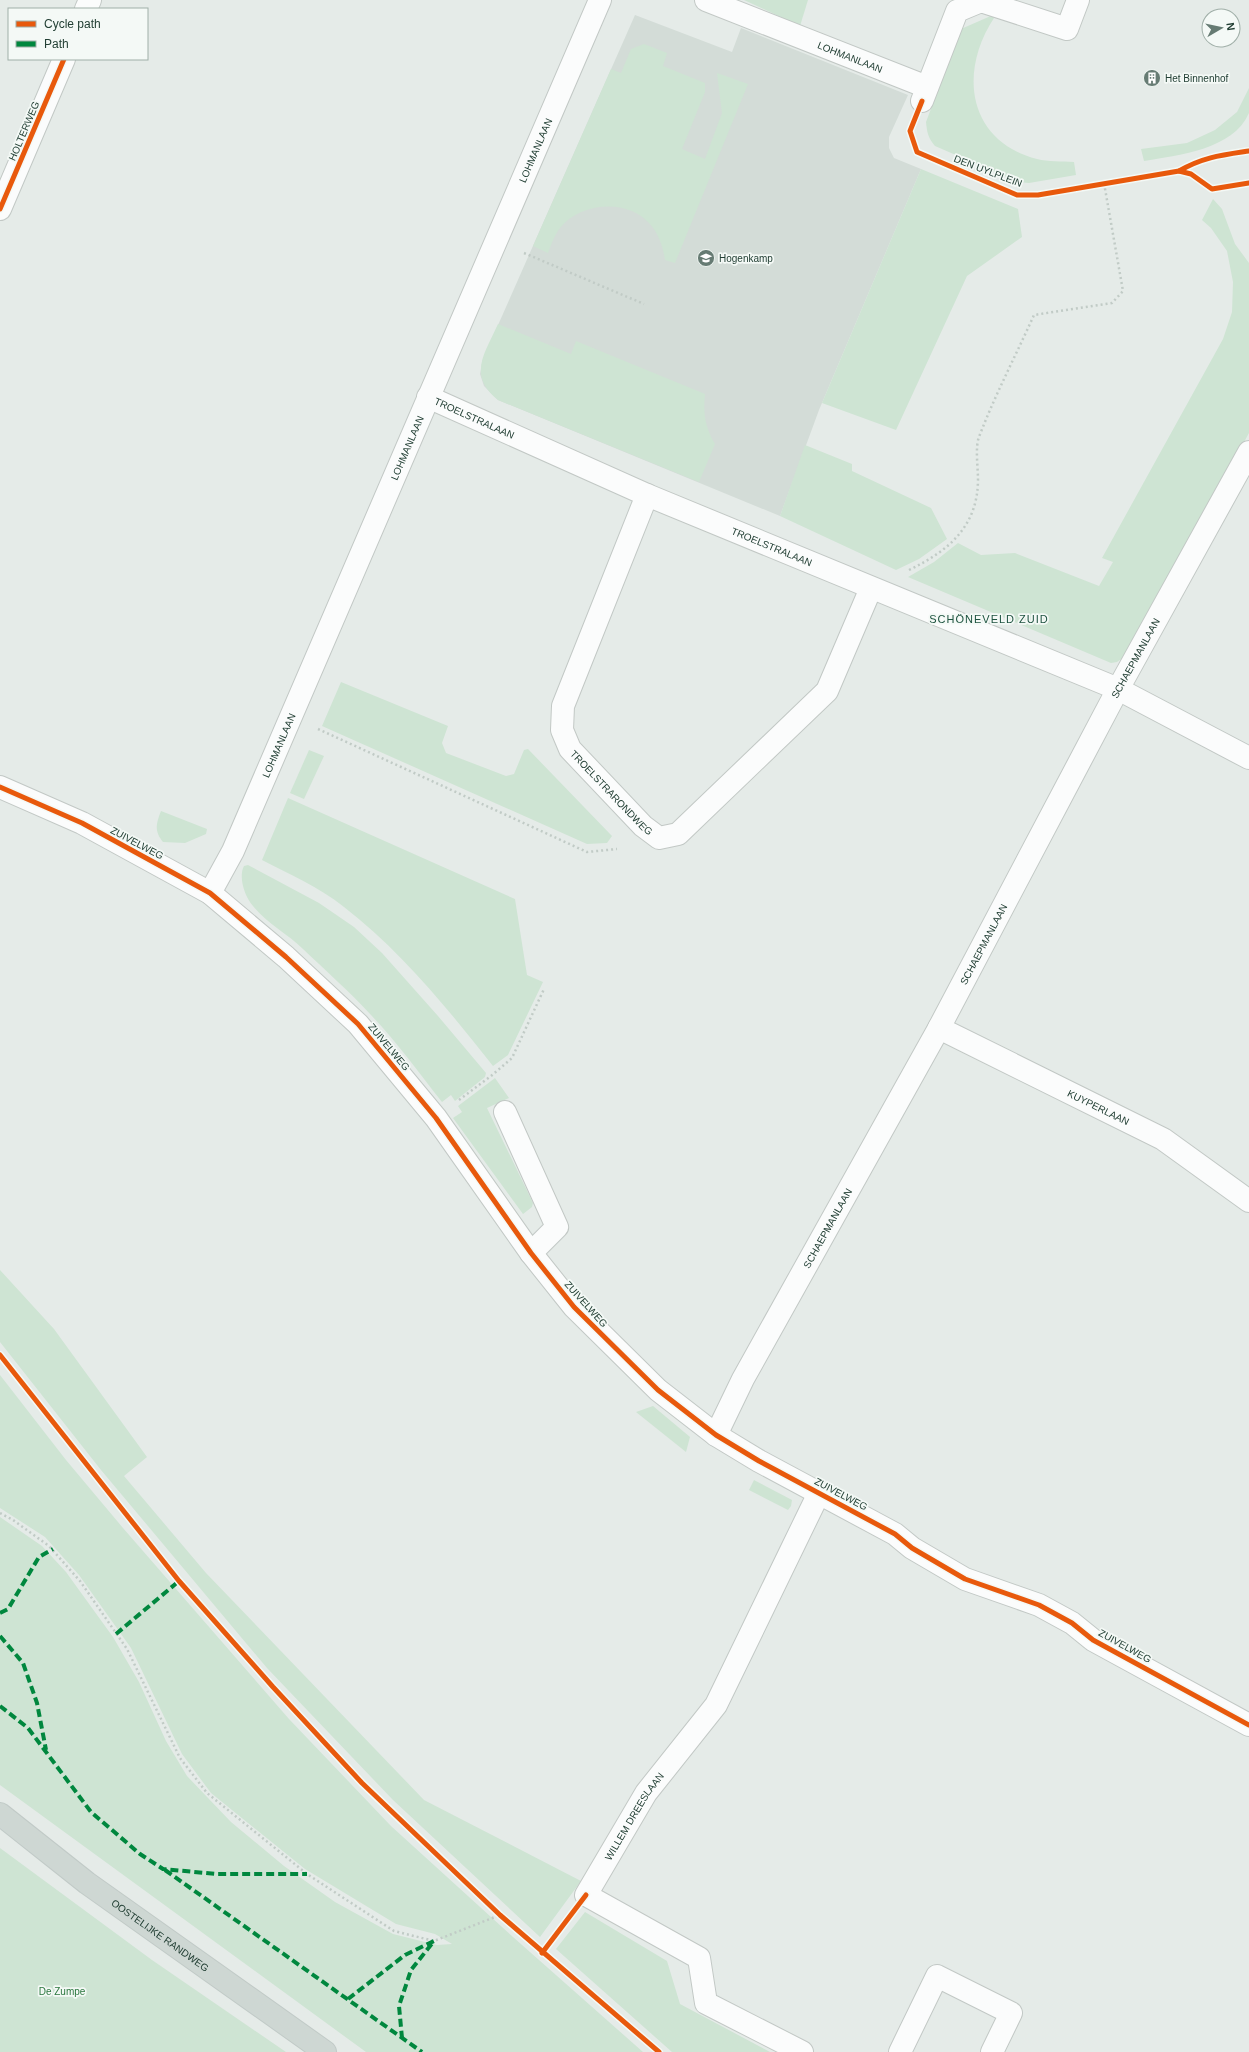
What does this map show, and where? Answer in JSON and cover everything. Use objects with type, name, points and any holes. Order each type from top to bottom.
[{"type":"main road","name":"OOSTELIJKE RANDWEG","points":[[0,1814],[87,1883],[324,2052]]},
{"type":"street","name":"LOHMANLAAN","points":[[210,893],[233,851],[600,0]]},
{"type":"street","name":"LOHMANLAAN","points":[[706,0],[925,94],[957,11],[981,1],[1067,29],[1078,0]]},
{"type":"street","name":"HOLTERWEG","points":[[0,209],[64,60]]},
{"type":"street","name":"TROELSTRALAAN","points":[[428,396],[647,495],[1118,689],[1249,758]]},
{"type":"street","name":"SCHAEPMANLAAN","points":[[716,1435],[743,1379],[939,1028],[1118,689],[1249,452]]},
{"type":"street","name":"TROELSTRARONDWEG","points":[[647,495],[563,706],[562,730],[570,749],[642,826],[659,838],[678,834],[827,691],[871,588]]},
{"type":"street","name":"ZUIVELWEG","points":[[0,787],[82,823],[210,893],[286,957],[358,1024],[436,1118],[532,1253],[574,1307],[652,1384],[716,1435],[759,1461],[896,1534],[912,1548],[965,1579],[1039,1605],[1072,1623],[1094,1640],[1249,1725]]},
{"type":"street","name":"KUYPERLAAN","points":[[939,1028],[1163,1140],[1236,1190],[1249,1201]]},
{"type":"street","points":[[505,1112],[557,1227],[532,1253]]},
{"type":"street","name":"WILLEM DREESLAAN","points":[[802,2052],[706,2003],[699,1958],[586,1895],[646,1793],[716,1705],[819,1493]]},
{"type":"street","points":[[900,2052],[937,1976],[1011,2013],[992,2052]]},
{"type":"path","points":[[1097,185],[1112,182]]},
{"type":"path","points":[[871,588],[921,564],[953,542],[969,521],[978,490],[978,439],[1034,314],[1112,303],[1123,291],[1104,183]]},
{"type":"path","points":[[496,241],[644,304]]},
{"type":"path","points":[[291,716],[588,852],[616,849]]},
{"type":"path","points":[[436,1118],[492,1076],[512,1058],[544,989]]},
{"type":"path","points":[[0,1513],[13,1520],[49,1546],[80,1580],[126,1649],[180,1758],[207,1793],[307,1874],[394,1931],[434,1941],[500,1915]]},
{"type":"path","points":[[494,1910],[505,1920]]},
{"type":"shaded area","name":"Hogenkamp","points":[[635,15],[732,52],[741,28],[908,95],[889,137],[889,148],[894,158],[921,169],[819,410],[780,516],[498,400],[484,386],[480,374],[483,359]]},
{"type":"green space","points":[[744,0],[808,0],[800,26]]},
{"type":"green space","points":[[993,15],[994,18],[983,39],[976,61],[974,82],[976,102],[984,121],[996,137],[1014,150],[1041,160],[1074,162],[1076,175],[1029,183],[1018,182],[935,146],[929,138],[926,122],[961,29]]},
{"type":"green space","points":[[644,44],[667,53],[663,66],[705,83],[705,92],[682,149],[705,159],[722,113],[717,73],[748,84],[675,263],[665,260],[660,241],[650,224],[641,216],[629,210],[617,207],[604,206],[591,208],[569,219],[558,231],[548,253],[533,246],[611,69],[621,73],[631,49]]},
{"type":"green space","points":[[1249,88],[1249,113],[1241,125],[1231,135],[1218,143],[1203,149],[1144,161],[1141,149],[1187,143],[1215,130],[1237,112]]},
{"type":"green space","points":[[921,169],[1018,209],[1022,237],[967,276],[896,430],[822,403]]},
{"type":"green space","points":[[1213,199],[1222,209],[1235,244],[1249,263],[1249,433],[1127,655],[1117,662],[1111,663],[908,577],[934,562],[958,543],[981,555],[1015,553],[1099,586],[1113,562],[1102,558],[1223,339],[1232,312],[1233,282],[1227,251],[1211,228],[1202,220]]},
{"type":"green space","points":[[498,324],[571,354],[576,341],[705,394],[704,407],[706,420],[709,432],[715,444],[699,482],[498,400],[483,382],[481,373],[484,354]]},
{"type":"green space","points":[[805,445],[852,464],[852,471],[931,508],[947,539],[919,559],[896,570],[780,516]]},
{"type":"green space","points":[[341,682],[448,726],[442,743],[446,753],[506,776],[514,774],[524,750],[528,749],[612,836],[607,843],[587,844],[322,726]]},
{"type":"green space","points":[[309,750],[324,756],[304,799],[290,793]]},
{"type":"green space","points":[[288,798],[515,899],[527,975],[543,982],[508,1055],[493,1066],[459,1023],[423,982],[385,942],[365,924],[324,893],[262,860]]},
{"type":"green space","points":[[161,811],[207,829],[206,834],[185,843],[163,842],[157,831]]},
{"type":"green space","points":[[248,865],[319,903],[354,927],[382,953],[438,1016],[486,1073],[485,1077],[455,1101],[451,1095],[442,1102],[381,1025],[363,1006],[297,944],[264,918],[253,906],[247,898],[242,881],[242,871],[244,866]]},
{"type":"green space","points":[[495,1078],[509,1098],[487,1108],[533,1203],[532,1207],[523,1214],[453,1118],[462,1112],[458,1106]]},
{"type":"green space","points":[[0,1270],[54,1329],[147,1457],[124,1476],[206,1573],[424,1800],[581,1881],[540,1937],[393,1800],[267,1668],[101,1470],[0,1342]]},
{"type":"green space","points":[[0,1375],[66,1460],[123,1528],[289,1719],[391,1826],[643,2052],[366,2052],[0,1785],[0,1517],[42,1546],[66,1572],[113,1637],[139,1682],[166,1741],[187,1776],[231,1822],[284,1866],[335,1902],[393,1934],[437,1945],[452,1944],[435,1934],[396,1924],[305,1869],[211,1793],[182,1754],[131,1648],[79,1575],[45,1537],[0,1508]]},
{"type":"green space","points":[[653,1406],[690,1437],[686,1452],[636,1412]]},
{"type":"green space","points":[[754,1480],[792,1500],[791,1506],[788,1510],[749,1490]]},
{"type":"green space","name":"De Zumpe","points":[[0,1848],[152,1960],[286,2052],[0,2052]]},
{"type":"green space","points":[[585,1912],[667,1961],[680,2004],[770,2052],[672,2052],[556,1949]]},
{"type":"marked path","points":[[0,1613],[8,1609],[39,1557],[53,1549]]},
{"type":"marked path","points":[[116,1634],[179,1581]]},
{"type":"marked path","points":[[0,1636],[23,1663],[37,1703],[46,1750]]},
{"type":"marked path","points":[[0,1706],[28,1728],[91,1812],[140,1854],[163,1869],[216,1874],[307,1874]]},
{"type":"marked path","points":[[165,1870],[422,2052]]},
{"type":"marked path","points":[[348,1999],[405,1955],[434,1941],[411,1970],[399,2006],[402,2038]]},
{"type":"cycle path","points":[[0,209],[64,60]]},
{"type":"cycle path","name":"DEN UYLPLEIN","points":[[922,101],[910,131],[917,152],[1017,195],[1038,195],[1179,171],[1188,166],[1221,155],[1249,151]]},
{"type":"cycle path","points":[[1179,171],[1191,174],[1212,189],[1249,183]]},
{"type":"cycle path","points":[[0,787],[82,823],[210,893],[286,957],[358,1024],[436,1118],[531,1253],[574,1307],[658,1390],[716,1435],[759,1461],[895,1534],[912,1548],[965,1579],[1039,1605],[1072,1623],[1093,1640],[1249,1725]]},
{"type":"cycle path","points":[[0,1355],[179,1581],[273,1687],[362,1783],[500,1915],[659,2052]]},
{"type":"cycle path","points":[[542,1953],[586,1895]]},
{"type":"place","name":"Het Binnenhof","points":[[1152,78]]},
{"type":"place","name":"Hogenkamp","points":[[706,258]]},
{"type":"district","name":"SCHÖNEVELD ZUID","points":[[989,619]]}]
